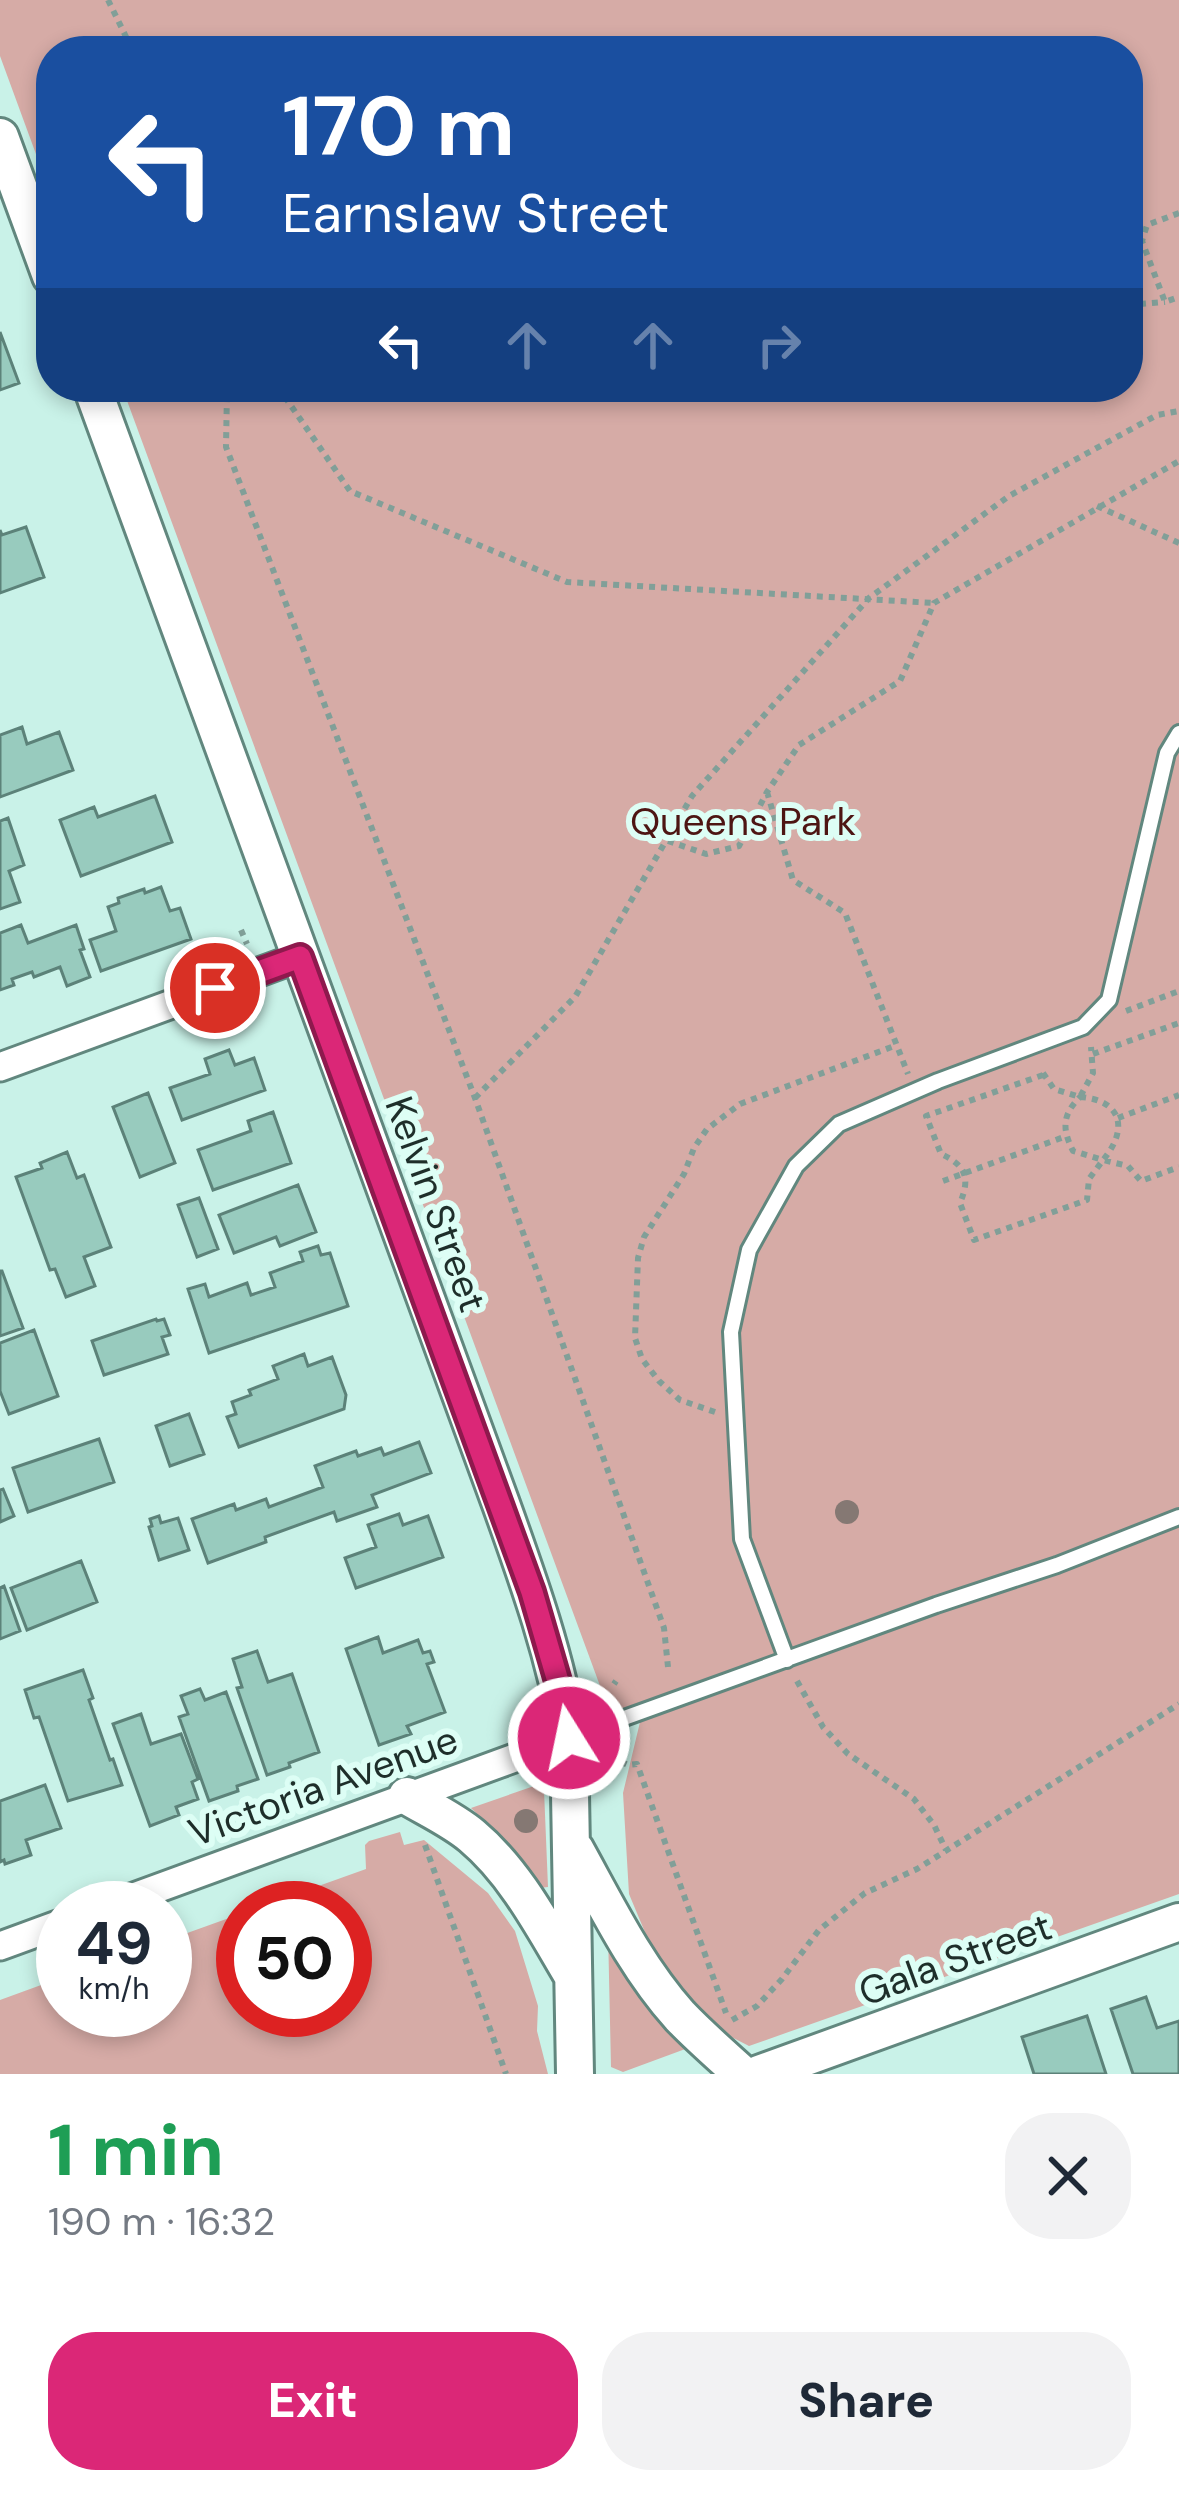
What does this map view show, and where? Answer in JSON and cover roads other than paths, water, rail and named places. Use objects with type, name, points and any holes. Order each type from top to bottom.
[{"type":"main road","points":[[0,136],[8,184],[36,244]]},
{"type":"main road","name":"Kelvin Street","points":[[97,402],[532,1592],[562,1695],[569,1738],[573,1846],[575,2074]]},
{"type":"main road","points":[[407,1796],[483,1847],[524,1896],[573,1976]]},
{"type":"main road","points":[[573,1846],[666,1998],[742,2074]]},
{"type":"main road","name":"Gala Street","points":[[759,2074],[1179,1922]]},
{"type":"street","points":[[0,1067],[300,957]]},
{"type":"street","name":"Victoria Avenue","points":[[177,1881],[569,1738]]},
{"type":"street","points":[[0,1946],[36,1933]]},
{"type":"lane","points":[[787,1660],[742,1539],[731,1332],[749,1250],[796,1166],[839,1124],[1083,1027],[1108,1000],[1167,753],[1179,733]]},
{"type":"lane","points":[[569,1738],[1179,1517]]},
{"type":"park label","name":"Queens Park","points":[[743,821]]}]
